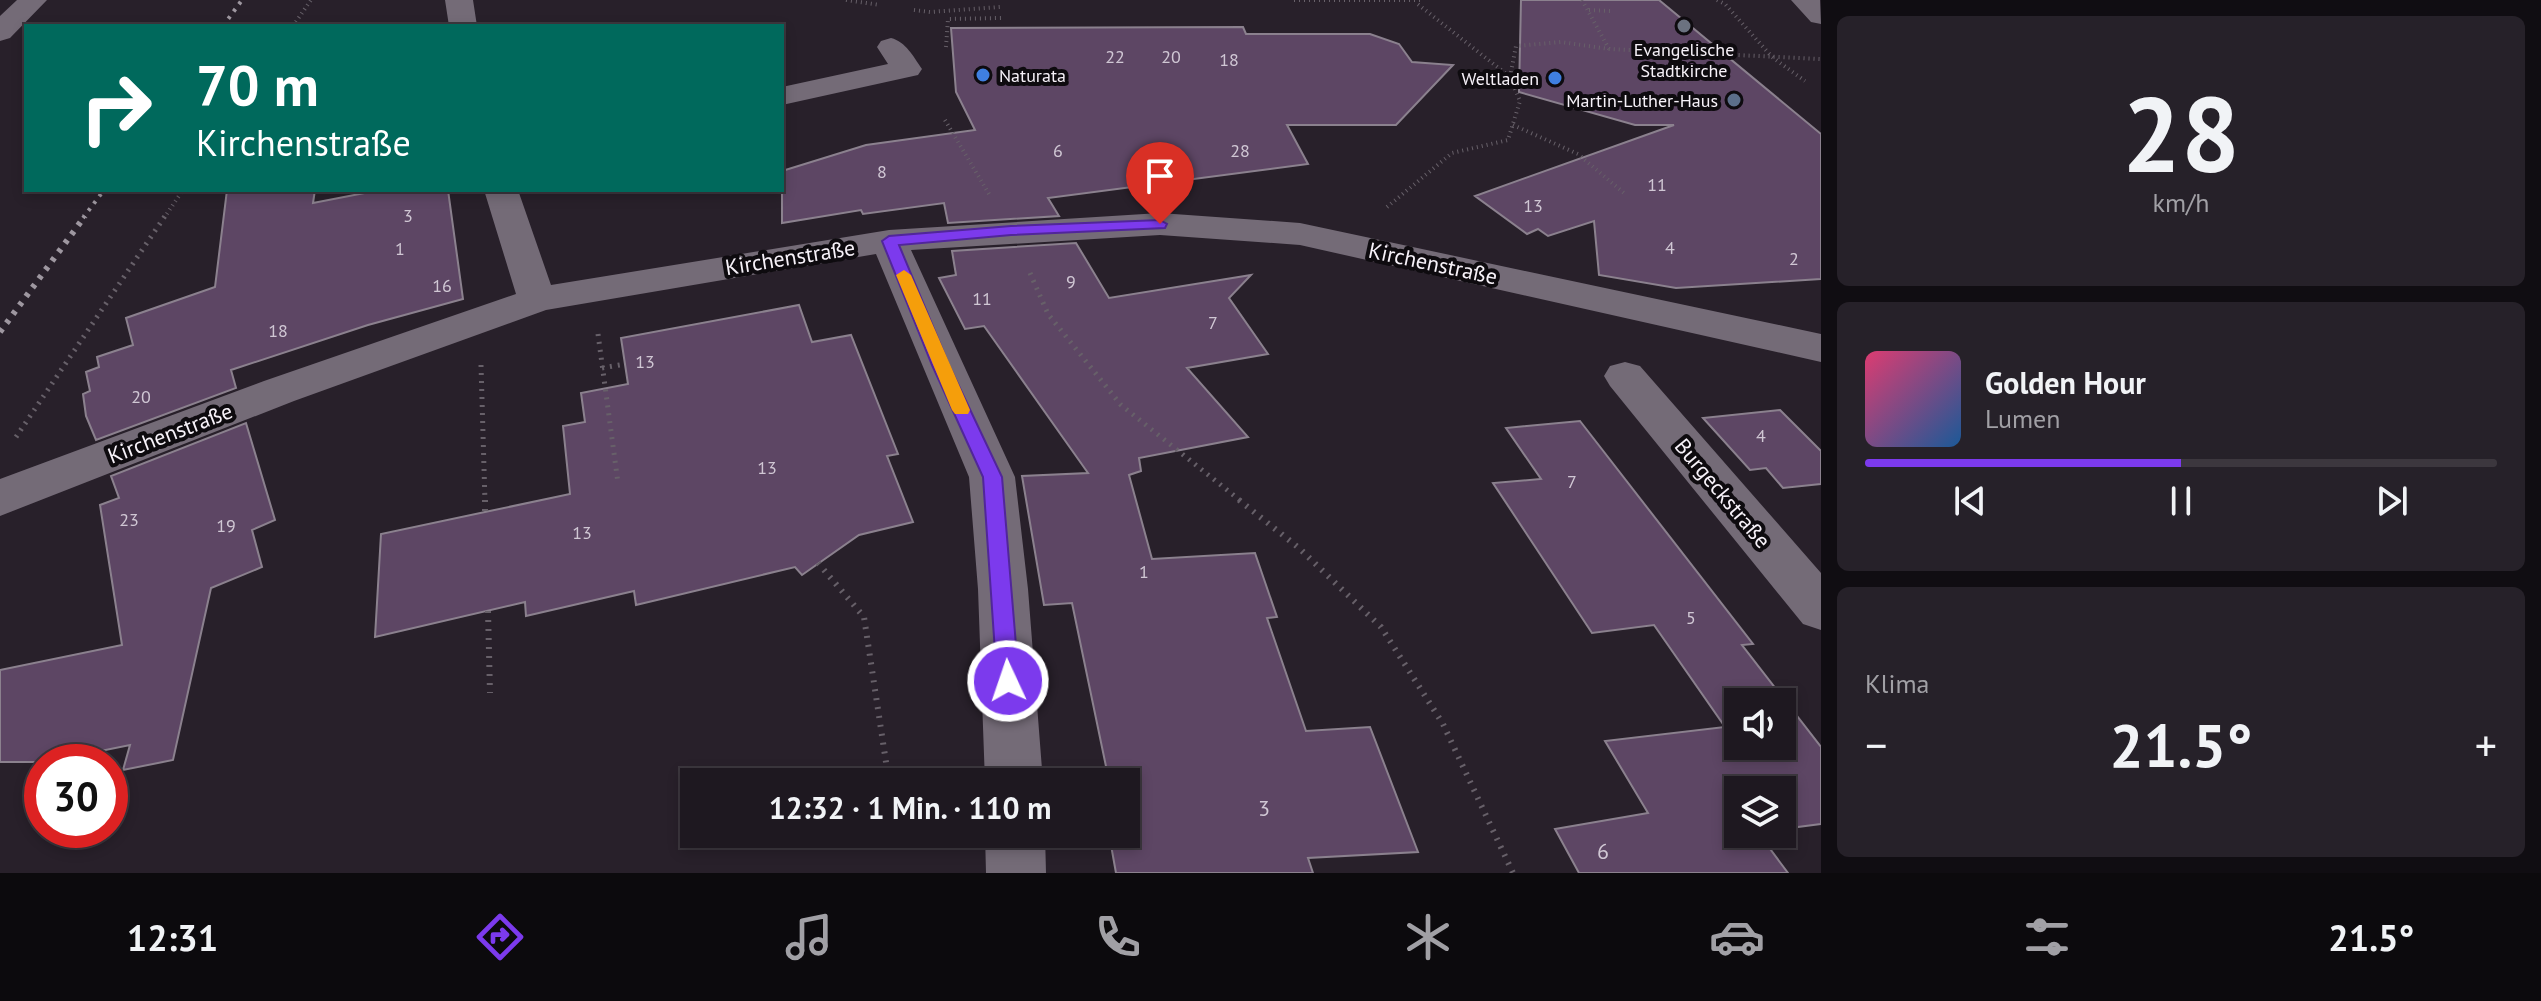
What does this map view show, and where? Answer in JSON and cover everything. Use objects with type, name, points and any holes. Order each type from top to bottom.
[{"type":"street","points":[[0,32],[33,0]]},
{"type":"street","points":[[459,0],[463,24]]},
{"type":"street","points":[[1805,0],[1821,16]]},
{"type":"street","points":[[784,96],[907,69],[891,47]]},
{"type":"street","points":[[502,192],[537,300]]},
{"type":"street","name":"Kirchenstraße","points":[[0,498],[279,391],[537,300],[593,288],[889,241],[1011,230],[1160,224],[1300,234],[1813,343]]},
{"type":"street","points":[[889,241],[992,477],[1003,589],[1013,768]]},
{"type":"street","name":"Burgeckstraße","points":[[1625,376],[1821,609]]},
{"type":"street","points":[[1015,848],[1016,873]]},
{"type":"path","points":[[294,24],[311,0]]},
{"type":"path","points":[[1294,0],[1423,0]]},
{"type":"path","points":[[1582,0],[1609,49]]},
{"type":"path","points":[[1717,0],[1725,4],[1772,57],[1805,81]]},
{"type":"path","points":[[1383,211],[1452,153],[1508,140],[1520,101],[1510,77],[1415,2]]},
{"type":"path","points":[[930,12],[1000,7]]},
{"type":"path","points":[[1588,10],[1610,11]]},
{"type":"path","points":[[946,48],[948,19],[1001,18]]},
{"type":"path","points":[[1510,77],[1516,46],[1561,42],[1609,49],[1821,59]]},
{"type":"path","points":[[945,120],[1011,230],[1048,314],[1121,405],[1299,548],[1381,627],[1443,724],[1513,873]]},
{"type":"path","points":[[1513,125],[1578,154],[1625,194]]},
{"type":"path","points":[[9,448],[182,192]]},
{"type":"path","points":[[593,288],[618,483]]},
{"type":"path","points":[[481,320],[485,512]]},
{"type":"path","points":[[602,368],[625,364]]},
{"type":"path","points":[[818,563],[864,617],[887,768]]},
{"type":"path","points":[[488,611],[490,693]]},
{"type":"building","points":[[1521,0],[1659,0],[1821,134],[1821,279],[1676,288],[1599,275],[1594,221],[1548,236],[1538,229],[1527,234],[1475,196],[1674,125],[1635,125],[1519,92]]},
{"type":"building","points":[[1243,27],[1246,34],[1370,34],[1399,44],[1412,62],[1453,65],[1396,125],[1287,125],[1308,164],[1048,198],[1059,216],[948,223],[944,203],[863,214],[861,210],[782,223],[784,170],[866,145],[975,130],[956,92],[951,28]]},
{"type":"building","points":[[227,192],[315,192],[313,203],[370,192],[448,192],[463,299],[368,325],[231,370],[236,388],[96,440],[86,416],[83,394],[90,391],[86,372],[99,367],[97,357],[133,345],[126,318],[215,287]]},
{"type":"building","points":[[1076,243],[1109,298],[1251,275],[1229,298],[1268,354],[1187,368],[1248,437],[1139,458],[1141,471],[1129,475],[1152,559],[1255,553],[1277,617],[1267,618],[1306,731],[1370,727],[1418,852],[1308,858],[1313,873],[1116,873],[1112,848],[1140,848],[1140,768],[1106,768],[1072,603],[1044,605],[1022,476],[1088,473],[984,326],[965,329],[939,278],[956,275],[952,251]]},
{"type":"building","points":[[799,305],[812,342],[851,335],[898,454],[887,456],[913,522],[859,535],[802,575],[795,567],[636,605],[634,591],[526,616],[525,602],[375,637],[381,534],[570,494],[563,426],[585,422],[581,393],[628,384],[621,338]]},
{"type":"building","points":[[1780,410],[1821,451],[1821,484],[1783,488],[1766,468],[1750,470],[1703,418]]},
{"type":"building","points":[[1580,421],[1753,644],[1742,645],[1775,688],[1724,688],[1724,726],[1654,625],[1592,633],[1493,483],[1541,479],[1506,428]]},
{"type":"building","points":[[246,423],[275,520],[252,530],[262,567],[211,588],[173,760],[128,769],[128,744],[24,744],[24,762],[0,762],[0,670],[122,645],[100,505],[119,498],[111,476]]},
{"type":"building","points":[[1796,715],[1821,747],[1821,824],[1796,827],[1796,776],[1724,776],[1724,848],[1769,848],[1788,873],[1579,873],[1555,829],[1648,813],[1605,741],[1724,727],[1724,760],[1796,760]]},
{"type":"railway","points":[[224,24],[242,0]]},
{"type":"railway","points":[[83,218],[102,192]]},
{"type":"railway","points":[[0,332],[85,216]]},
{"type":"slow traffic","points":[[904,275],[961,410]]},
{"type":"place","name":"Evangelische Stadtkirche","points":[[1684,26]]},
{"type":"place","name":"Naturata","points":[[983,75]]},
{"type":"place","name":"Weltladen","points":[[1555,78]]},
{"type":"place","name":"Martin-Luther-Haus","points":[[1734,100]]},
{"type":"route","points":[[1008,681],[992,477],[889,241],[1011,230],[1160,224]]}]
